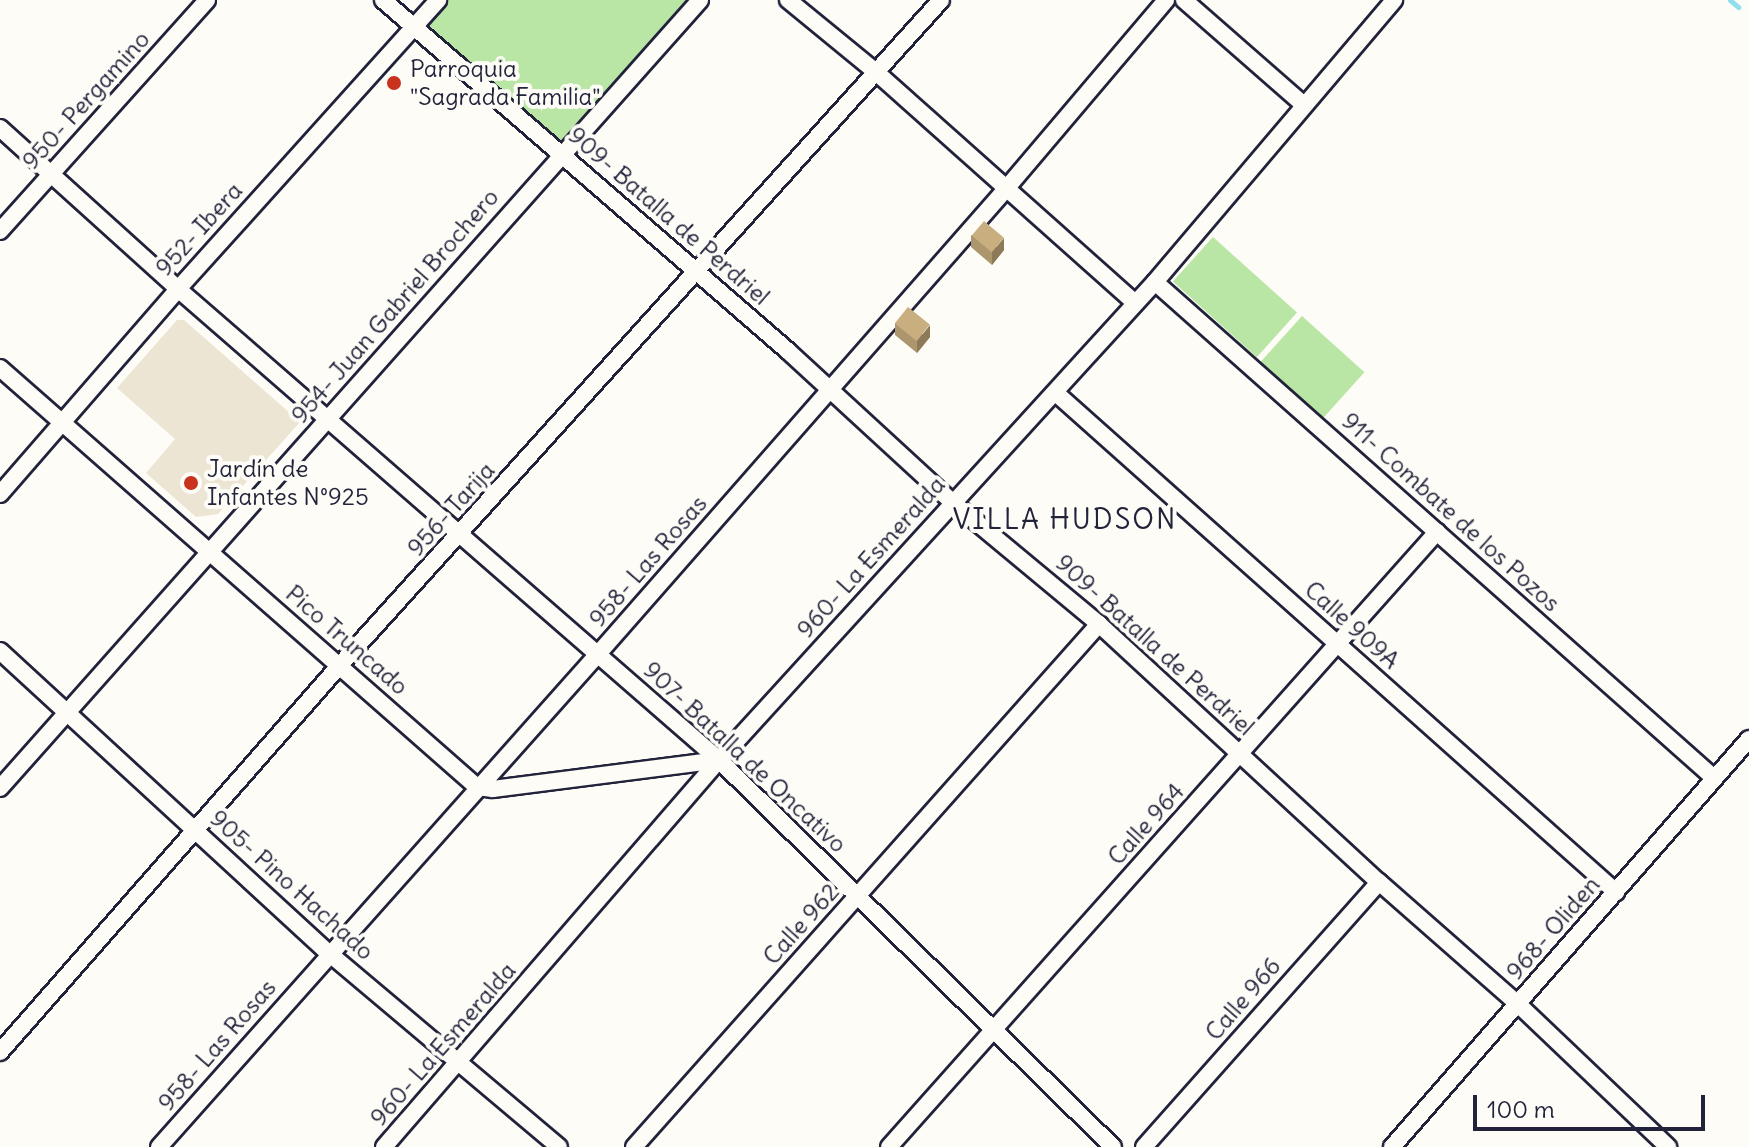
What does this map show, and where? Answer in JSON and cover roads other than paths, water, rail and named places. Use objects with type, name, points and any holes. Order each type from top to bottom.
[{"type":"street","name":"950- Pergamino","points":[[0,231],[207,0]]},
{"type":"street","name":"909- Batalla de Perdriel","points":[[383,0],[830,389],[952,502],[1099,624],[1379,882],[1519,1005],[1668,1147]]},
{"type":"street","name":"952- Ibera","points":[[0,494],[64,424],[178,289],[438,0]]},
{"type":"street","name":"954- Juan Gabriel Brochero","points":[[0,788],[700,0]]},
{"type":"street","points":[[788,0],[876,72],[1135,303]]},
{"type":"street","name":"956- Tarija","points":[[0,1052],[340,665],[941,0]]},
{"type":"street","name":"958- Las Rosas","points":[[159,1147],[598,654],[1005,190],[1166,0]]},
{"type":"street","points":[[1184,0],[1304,105]]},
{"type":"street","name":"960- La Esmeralda","points":[[384,1147],[719,760],[952,502],[1057,394],[1394,0]]},
{"type":"street","points":[[0,128],[178,289]]},
{"type":"street","name":"911- Combate de los Pozos","points":[[1155,282],[1714,778]]},
{"type":"street","name":"907- Batalla de Oncativo","points":[[178,289],[462,533],[719,760],[1113,1147]]},
{"type":"street","name":"Pico Truncado","points":[[0,368],[477,787]]},
{"type":"street","name":"Calle 909A","points":[[1057,394],[1616,892]]},
{"type":"street","name":"Calle 964","points":[[889,1147],[1437,532]]},
{"type":"street","name":"Calle 962","points":[[634,1147],[1099,624]]},
{"type":"street","name":"905- Pino Hachado","points":[[0,651],[68,710],[330,954],[559,1147]]},
{"type":"street","name":"968- Oliden","points":[[1392,1147],[1749,739]]},
{"type":"street","points":[[477,787],[493,789],[719,760]]},
{"type":"street","name":"Calle 966","points":[[1144,1147],[1379,882]]},
{"type":"waterway","points":[[1730,0],[1738,7]]},
{"type":"place","name":"Parroquia \"Sagrada Familia\"","points":[[394,83]]},
{"type":"place","name":"Jardín de Infantes N°925","points":[[191,483]]},
{"type":"district","name":"VILLA HUDSON","points":[[1065,519]]}]
